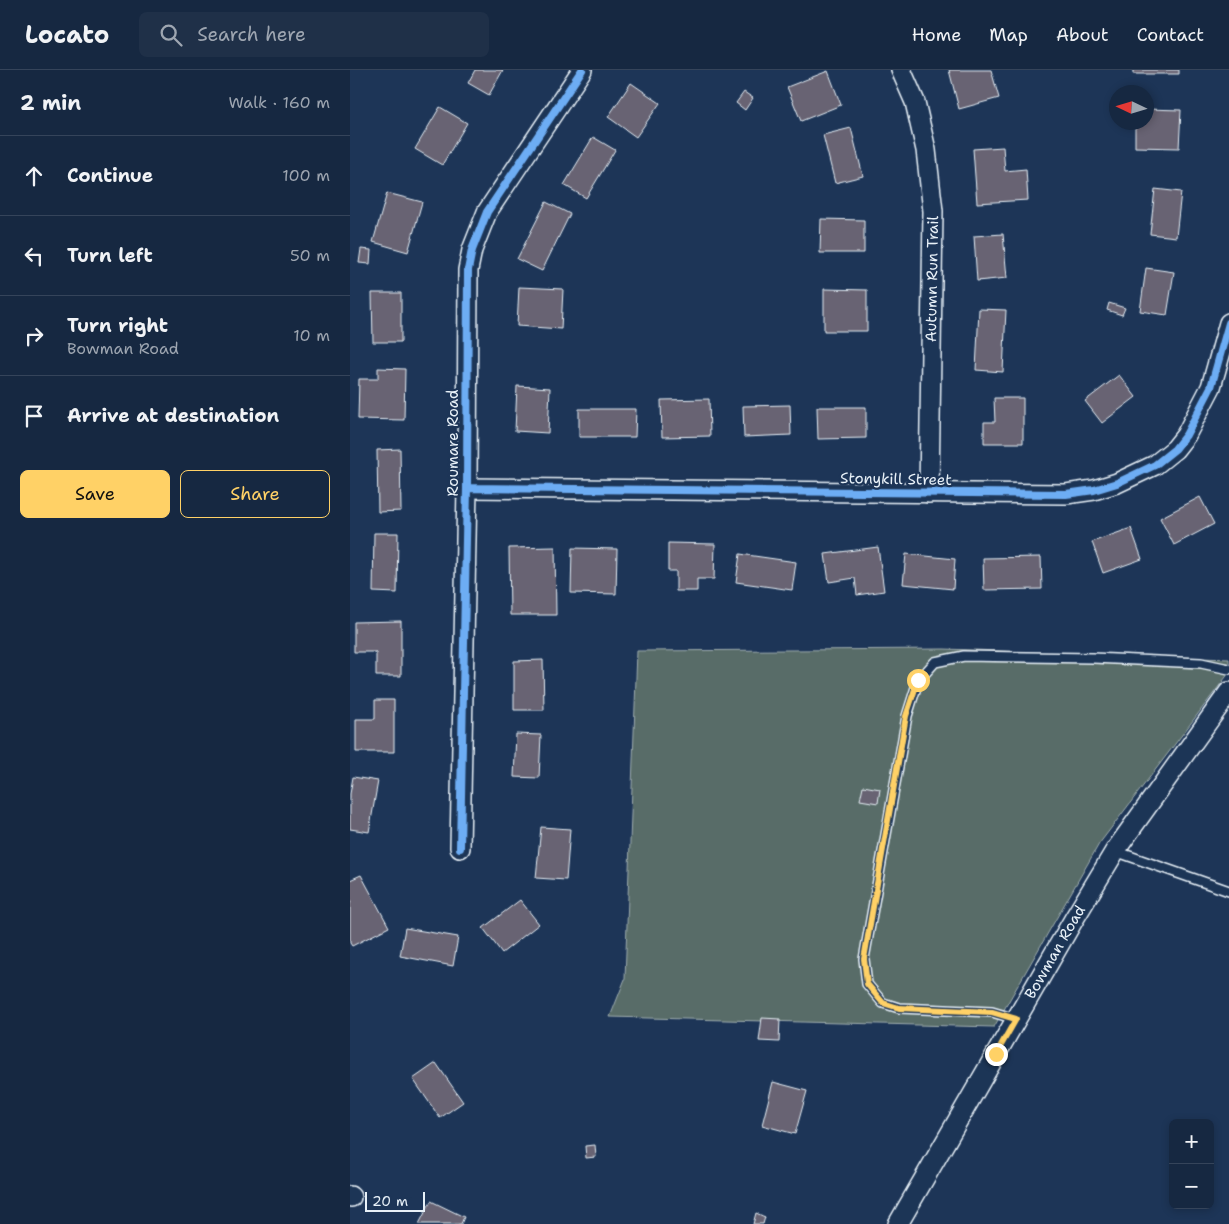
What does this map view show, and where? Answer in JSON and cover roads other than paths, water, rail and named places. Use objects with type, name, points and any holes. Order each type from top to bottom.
[{"type":"street","name":"Roumare Road","points":[[460,848],[467,488],[468,270],[472,250],[487,212],[582,70]]},
{"type":"street","name":"Autumn Run Trail","points":[[901,70],[915,102],[926,150],[933,211],[929,493]]},
{"type":"street","name":"Stonykill Street","points":[[467,488],[1066,494],[1094,490],[1117,483],[1155,465],[1175,449],[1186,435],[1211,387],[1229,323]]},
{"type":"street","name":"Bowman Road","points":[[898,1224],[1115,851],[1229,692]]},
{"type":"lane","points":[[1016,1019],[992,1012],[899,1008],[883,1003],[867,984],[864,959],[906,716],[918,680],[935,662],[964,656],[1094,658],[1201,663],[1229,668]]},
{"type":"lane","points":[[1115,851],[1229,891]]}]
